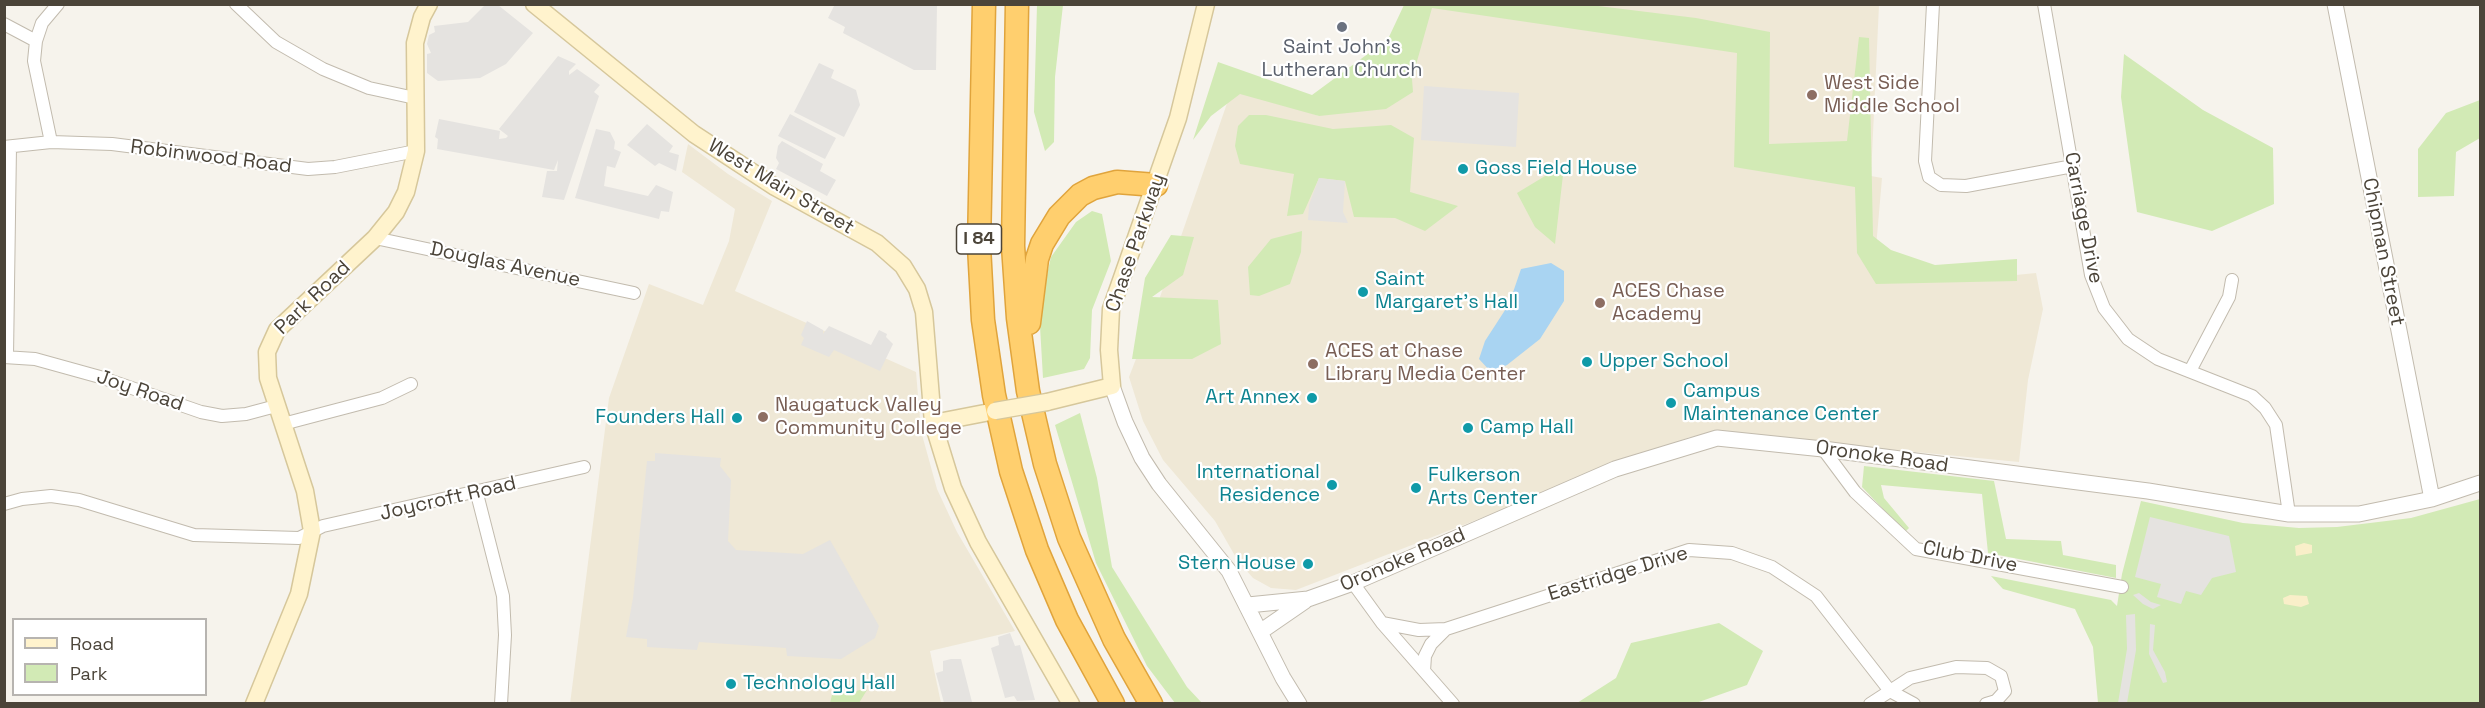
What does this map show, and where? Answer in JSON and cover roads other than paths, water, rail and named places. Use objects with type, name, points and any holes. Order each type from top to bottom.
[{"type":"highway","name":"I 84","points":[[984,4],[979,246],[983,321],[994,395],[1011,471],[1037,550],[1067,620],[1113,704]]},
{"type":"highway","name":"I 84","points":[[1017,4],[1013,199],[1015,284],[1028,391],[1045,465],[1069,538],[1114,639],[1152,704]]},
{"type":"highway","points":[[1045,465],[1029,333],[1033,276],[1042,244],[1059,216],[1080,195],[1093,188],[1117,182],[1156,185]]},
{"type":"main road","name":"Park Road","points":[[254,704],[299,594],[312,531],[305,491],[276,406],[266,367],[267,352],[273,336],[375,238],[396,212],[406,192],[416,151],[415,43],[422,17],[429,4]]},
{"type":"main road","name":"West Main Street","points":[[534,4],[702,140],[784,192],[877,243],[898,260],[914,283],[924,312],[933,423]]},
{"type":"main road","name":"Chase Parkway","points":[[1112,386],[1109,350],[1112,309],[1120,278],[1156,185],[1188,84],[1206,4]]},
{"type":"main road","points":[[1071,704],[962,511],[949,478],[933,423],[1068,397],[1112,386]]},
{"type":"street","points":[[51,142],[36,73],[36,41],[42,23],[58,4]]},
{"type":"street","points":[[236,4],[276,42],[323,69],[369,88],[415,98]]},
{"type":"street","points":[[1934,4],[1924,161],[1929,177],[1941,185],[1966,186],[2073,166]]},
{"type":"street","name":"Carriage Drive","points":[[2044,4],[2091,275],[2104,308],[2128,339],[2158,359],[2252,396],[2265,408],[2276,425],[2289,514]]},
{"type":"street","name":"Chipman Street","points":[[2335,4],[2432,499]]},
{"type":"street","points":[[4,24],[36,41]]},
{"type":"street","name":"Robinwood Road","points":[[7,147],[51,142],[112,144],[308,169],[335,167],[416,151]]},
{"type":"street","points":[[6,356],[7,147]]},
{"type":"street","name":"Douglas Avenue","points":[[375,238],[634,292]]},
{"type":"street","points":[[2190,370],[2229,297],[2232,280]]},
{"type":"street","name":"Joy Road","points":[[6,356],[35,359],[89,374],[201,412],[222,416],[246,414],[276,406]]},
{"type":"street","points":[[283,423],[382,398],[411,384]]},
{"type":"street","points":[[1112,386],[1142,459],[1159,484],[1219,557],[1248,605],[1299,704]]},
{"type":"street","name":"Oronoke Road","points":[[1248,605],[1308,599],[1353,583],[1615,469],[1717,438],[1822,449],[2148,492],[2289,514],[2359,514],[2432,499],[2481,483]]},
{"type":"street","name":"Club Drive","points":[[1822,449],[1855,492],[1894,532],[1916,549],[2122,587]]},
{"type":"street","name":"Joycroft Road","points":[[4,504],[22,499],[51,496],[78,500],[194,535],[299,538],[323,526],[477,494],[584,468]]},
{"type":"street","points":[[477,494],[503,596],[505,635],[501,704]]},
{"type":"street","name":"Eastridge Drive","points":[[1382,623],[1419,630],[1446,629],[1689,550],[1732,553],[1772,567],[1816,596],[1890,691],[1914,704]]},
{"type":"street","points":[[1353,583],[1382,623],[1453,704]]},
{"type":"street","name":"Oronoke Road","points":[[1260,632],[1308,599]]},
{"type":"street","points":[[1424,671],[1425,656],[1431,644],[1446,629]]},
{"type":"street","points":[[1870,704],[1910,678],[1956,667],[1987,668],[2001,676],[2005,691],[1996,701],[1986,704]]},
{"type":"water","points":[[1551,263],[1564,271],[1564,301],[1540,339],[1507,365],[1491,372],[1479,359],[1485,341],[1509,304],[1521,269]]},
{"type":"place","name":"Saint John's Lutheran Church","points":[[1342,27]]},
{"type":"place","name":"West Side Middle School","points":[[1812,95]]},
{"type":"place","name":"Goss Field House","points":[[1463,169]]},
{"type":"place","name":"Saint Margaret's Hall","points":[[1363,292]]},
{"type":"place","name":"ACES Chase Academy","points":[[1600,303]]},
{"type":"place","name":"Upper School","points":[[1587,362]]},
{"type":"place","name":"ACES at Chase Library Media Center","points":[[1313,364]]},
{"type":"place","name":"Art Annex","points":[[1312,398]]},
{"type":"place","name":"Campus Maintenance Center","points":[[1671,403]]},
{"type":"place","name":"Naugatuck Valley Community College","points":[[763,417]]},
{"type":"place","name":"Founders Hall","points":[[737,418]]},
{"type":"place","name":"Camp Hall","points":[[1468,428]]},
{"type":"place","name":"International Residence","points":[[1332,485]]},
{"type":"place","name":"Fulkerson Arts Center","points":[[1416,488]]},
{"type":"place","name":"Stern House","points":[[1308,564]]},
{"type":"place","name":"Technology Hall","points":[[731,684]]}]
